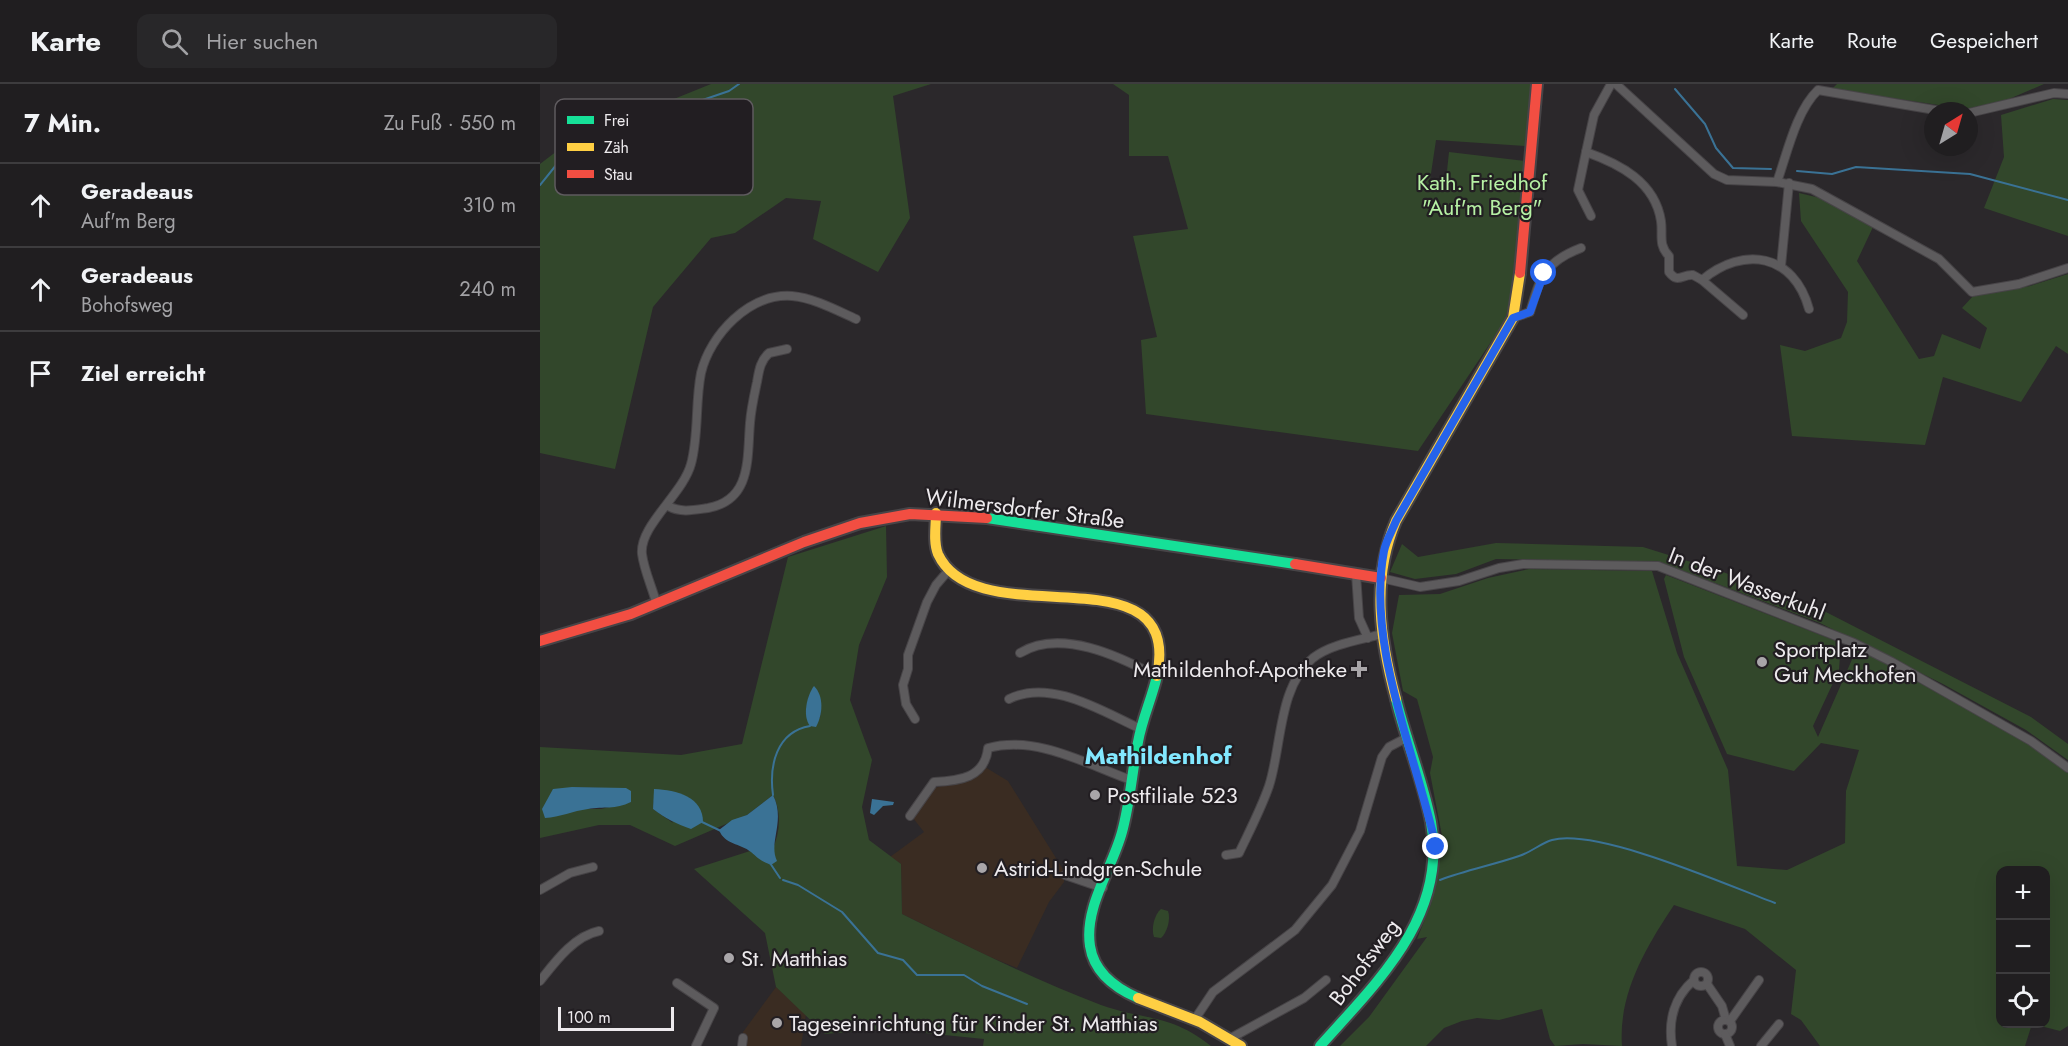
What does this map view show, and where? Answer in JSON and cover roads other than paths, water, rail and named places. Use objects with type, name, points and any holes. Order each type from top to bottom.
[{"type":"street","points":[[1537,84],[1519,283],[1513,318],[1530,312],[1539,281],[1553,262],[1581,248]]},
{"type":"street","points":[[1591,216],[1578,190],[1594,115],[1611,84]]},
{"type":"street","points":[[1616,84],[1714,174],[1727,180],[1789,183],[1812,189],[1939,259],[1972,292],[2019,284],[2068,268]]},
{"type":"street","points":[[1777,182],[1800,122],[1810,100],[1818,90],[1924,108]]},
{"type":"street","points":[[1978,111],[2054,93],[2068,94]]},
{"type":"street","points":[[1586,152],[1612,161],[1649,190],[1661,221],[1660,240],[1663,250],[1669,256],[1669,272],[1679,280],[1688,274],[1702,280],[1743,315]]},
{"type":"street","points":[[1782,266],[1789,183]]},
{"type":"street","points":[[1702,280],[1720,267],[1757,259],[1782,266],[1806,296],[1809,309]]},
{"type":"street","points":[[656,602],[642,547],[648,531],[683,483],[691,463],[704,365],[716,338],[726,326],[750,308],[791,296],[818,303],[856,319]]},
{"type":"street","name":"Bohofsweg","points":[[1320,1046],[1357,1009],[1402,950],[1426,905],[1436,864],[1436,847],[1382,634],[1382,578],[1385,550],[1396,521],[1513,318]]},
{"type":"street","points":[[668,506],[684,511],[715,506],[729,500],[738,492],[746,478],[753,402],[761,364],[769,353],[787,349]]},
{"type":"street","points":[[936,513],[936,544],[948,571],[962,581],[982,588],[1038,598],[1111,600],[1133,608],[1149,621],[1159,639],[1161,658],[1141,729],[1123,825],[1092,918],[1089,938],[1092,957],[1102,973],[1124,991],[1195,1019],[1231,1038],[1241,1046]]},
{"type":"street","name":"Wilmersdorfer Straße","points":[[540,641],[581,631],[829,532],[888,516],[936,513],[1382,578]]},
{"type":"street","name":"In der Wasserkuhl","points":[[1382,578],[1420,587],[1460,581],[1499,568],[1522,564],[1658,566],[1854,644],[1892,662],[2031,741],[2068,768]]},
{"type":"street","points":[[915,719],[906,704],[903,685],[908,669],[908,655],[927,602],[936,585],[948,571]]},
{"type":"street","points":[[1356,574],[1359,618],[1368,638]]},
{"type":"street","points":[[1226,855],[1239,853],[1262,806],[1274,767],[1291,693],[1303,669],[1320,653],[1382,634]]},
{"type":"street","points":[[1020,653],[1034,645],[1082,647],[1116,656],[1156,676]]},
{"type":"street","points":[[1009,699],[1020,693],[1031,692],[1064,697],[1141,729]]},
{"type":"street","points":[[1195,1019],[1213,992],[1295,930],[1324,895],[1356,839],[1382,757],[1389,747],[1408,737]]},
{"type":"street","points":[[910,816],[934,782],[960,781],[969,777],[978,771],[987,758],[988,748],[1007,743],[1065,755],[1131,780]]},
{"type":"street","points":[[540,890],[570,873],[593,867]]},
{"type":"street","points":[[1065,875],[1103,888]]},
{"type":"street","points":[[540,981],[585,935],[599,931]]},
{"type":"street","points":[[1672,1046],[1671,1012],[1697,973],[1704,972],[1709,977],[1707,984]]},
{"type":"street","points":[[1231,1038],[1304,999],[1326,980]]},
{"type":"street","points":[[1694,980],[1700,987],[1707,984]]},
{"type":"street","points":[[1728,1020],[1759,980]]},
{"type":"street","points":[[677,983],[714,1008],[696,1046]]},
{"type":"street","points":[[1707,984],[1722,1006],[1732,1029],[1725,1034],[1730,1046]]},
{"type":"street","points":[[1761,1046],[1779,1024]]},
{"type":"water","points":[[814,686],[820,695],[821,705],[816,727],[810,726],[806,717],[809,695]]},
{"type":"water","points":[[626,788],[631,791],[631,802],[620,806],[588,809],[545,818],[542,809],[553,789]]},
{"type":"water","points":[[654,789],[687,796],[699,806],[703,822],[691,829],[657,812],[653,809]]},
{"type":"water","points":[[773,795],[778,814],[774,846],[777,861],[771,865],[760,860],[747,849],[729,841],[719,830],[732,820],[747,815]]},
{"type":"water","points":[[872,799],[894,802],[893,805],[883,806],[874,815],[870,813]]},
{"type":"waterway","points":[[706,99],[729,91],[739,84]]},
{"type":"waterway","points":[[1675,89],[1705,124],[1716,148],[1733,168],[1771,169]]},
{"type":"waterway","points":[[540,185],[555,166]]},
{"type":"waterway","points":[[1797,171],[1832,174],[1856,167],[1970,174],[2068,200]]},
{"type":"waterway","points":[[773,795],[772,773],[777,752],[789,735],[798,729],[810,726]]},
{"type":"waterway","points":[[702,822],[721,831]]},
{"type":"waterway","points":[[1440,880],[1523,855],[1552,840],[1573,839],[1600,842],[1663,860],[1775,903]]},
{"type":"waterway","points":[[770,863],[780,878]]},
{"type":"waterway","points":[[783,880],[798,885],[842,912],[878,953],[903,960],[917,975],[964,975],[982,986],[1027,1004]]},
{"type":"place","name":"Sportplatz Gut Meckhofen","points":[[1762,662]]},
{"type":"place","name":"Mathildenhof-Apotheke","points":[[1359,669]]},
{"type":"place","name":"Postfiliale 523","points":[[1095,795]]},
{"type":"place","name":"Astrid-Lindgren-Schule","points":[[982,868]]},
{"type":"place","name":"St. Matthias","points":[[729,958]]},
{"type":"place","name":"Tageseinrichtung für Kinder St. Matthias","points":[[777,1023]]},
{"type":"district","name":"Mathildenhof","points":[[1158,756]]},
{"type":"park label","name":"Kath. Friedhof \"Auf'm Berg\"","points":[[1482,194]]}]
